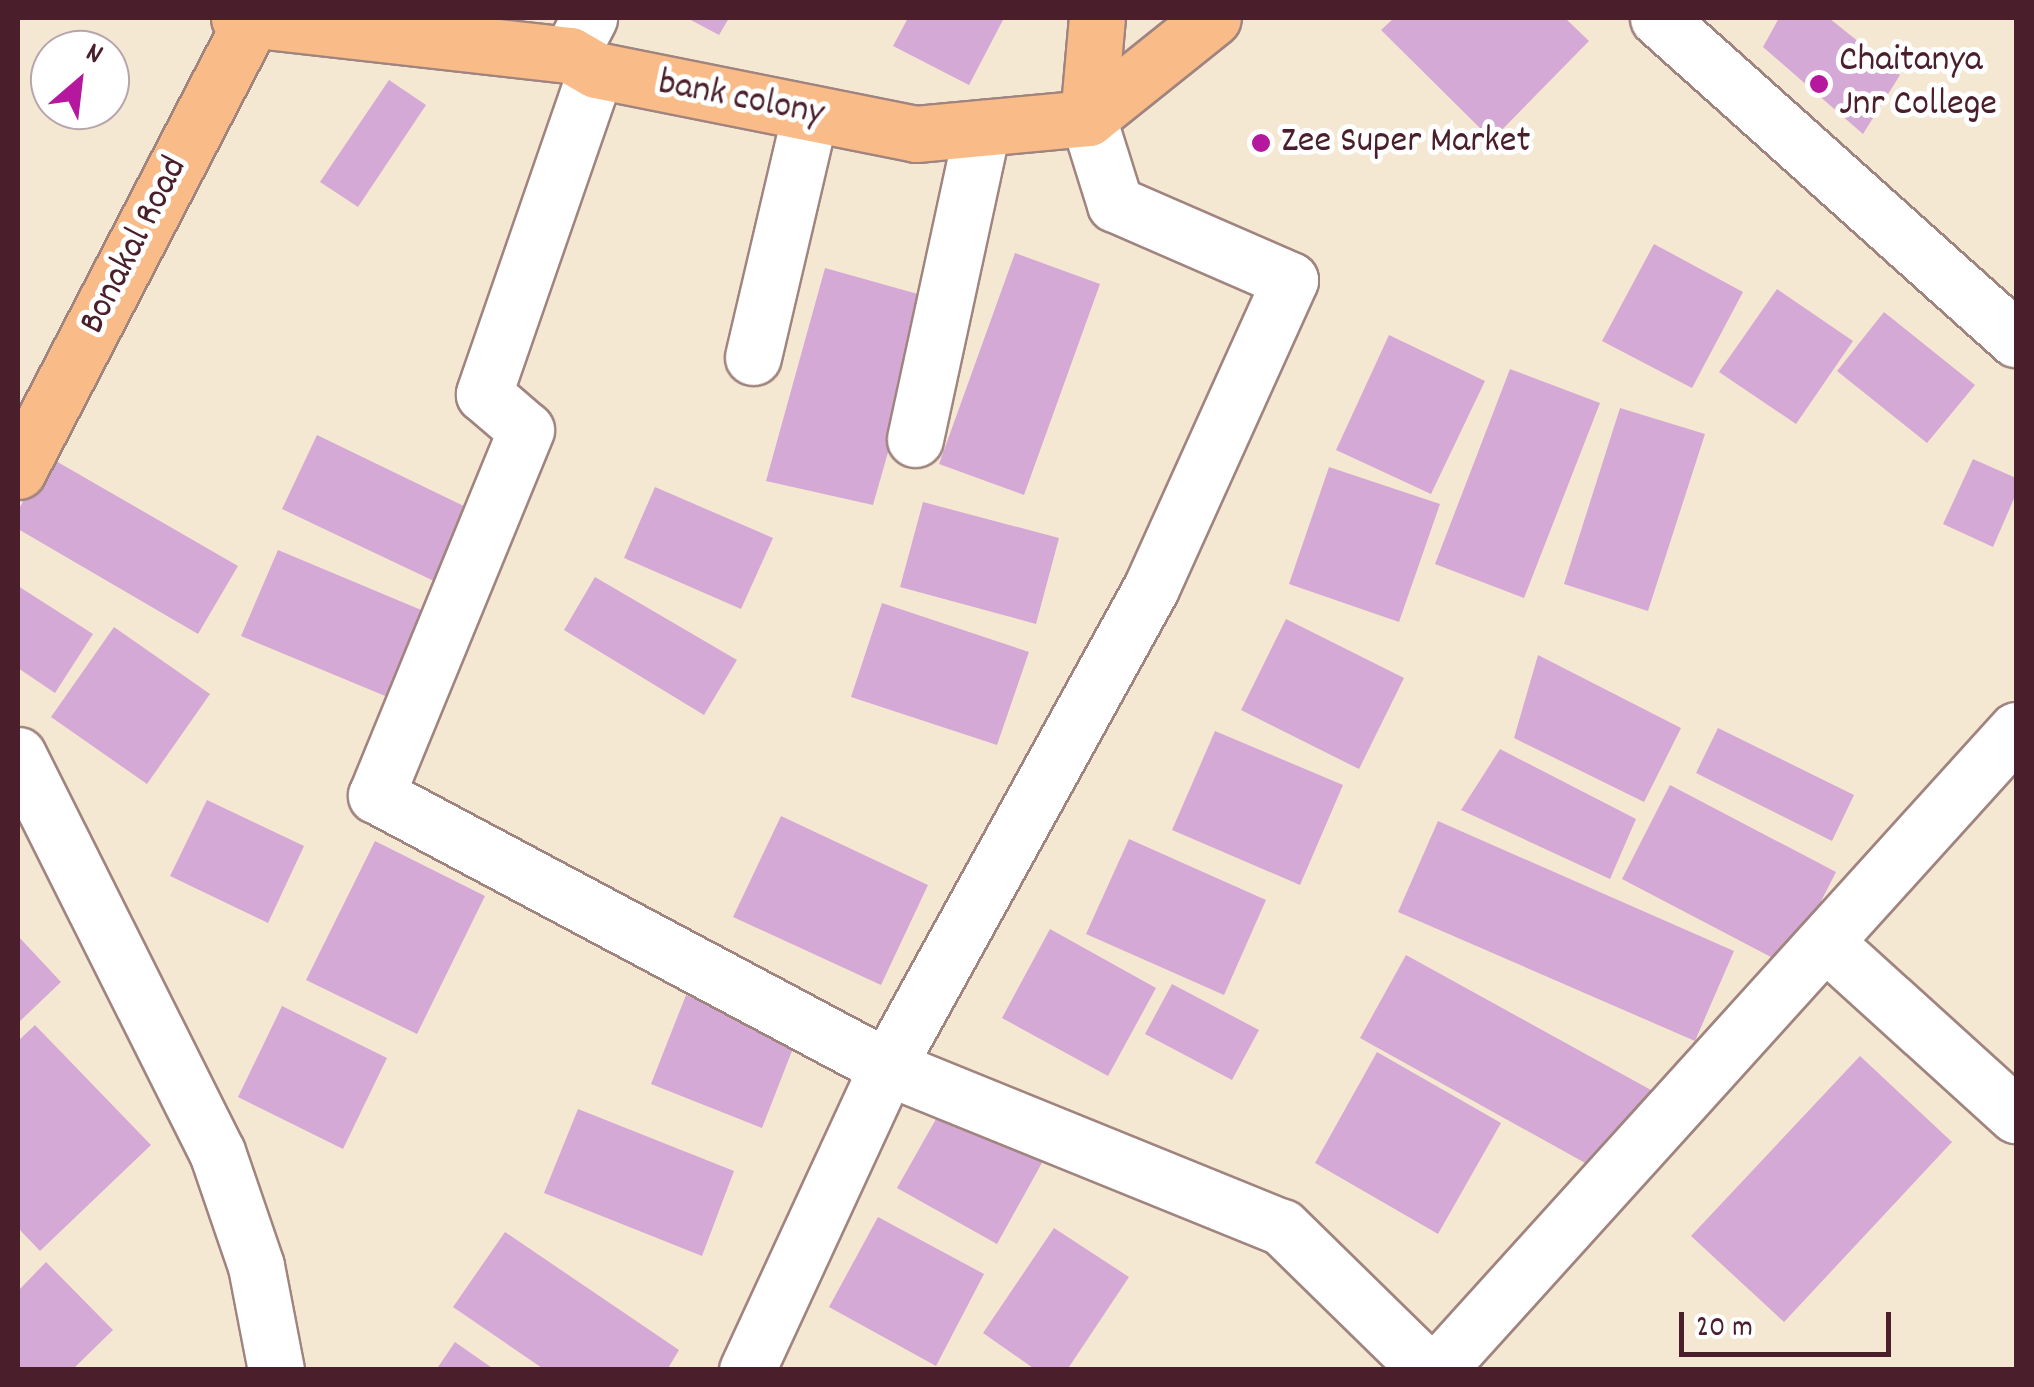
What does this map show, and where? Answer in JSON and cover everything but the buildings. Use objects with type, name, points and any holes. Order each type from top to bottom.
[{"type":"main road","name":"bank colony","points":[[248,18],[585,48],[810,114],[916,134],[1088,118]]},
{"type":"main road","name":"Bonakal Road","points":[[18,472],[248,18]]},
{"type":"main road","points":[[1088,118],[1097,18]]},
{"type":"main road","points":[[1088,118],[1213,18]]},
{"type":"street","points":[[1658,18],[2016,339]]},
{"type":"street","points":[[585,48],[484,394],[526,430],[376,796],[888,1067],[1282,1226],[1428,1370]]},
{"type":"street","points":[[752,357],[810,114]]},
{"type":"street","points":[[746,1370],[888,1067],[1152,588],[1290,280],[1115,204],[1088,118]]},
{"type":"street","points":[[915,439],[982,128]]},
{"type":"street","points":[[1437,1370],[2016,730]]},
{"type":"street","points":[[18,755],[217,1152],[256,1266],[276,1370]]},
{"type":"street","points":[[1825,942],[2016,1116]]},
{"type":"place","name":"Chaitanya Jnr College","points":[[1819,84]]},
{"type":"place","name":"Zee Super Market","points":[[1261,143]]}]
